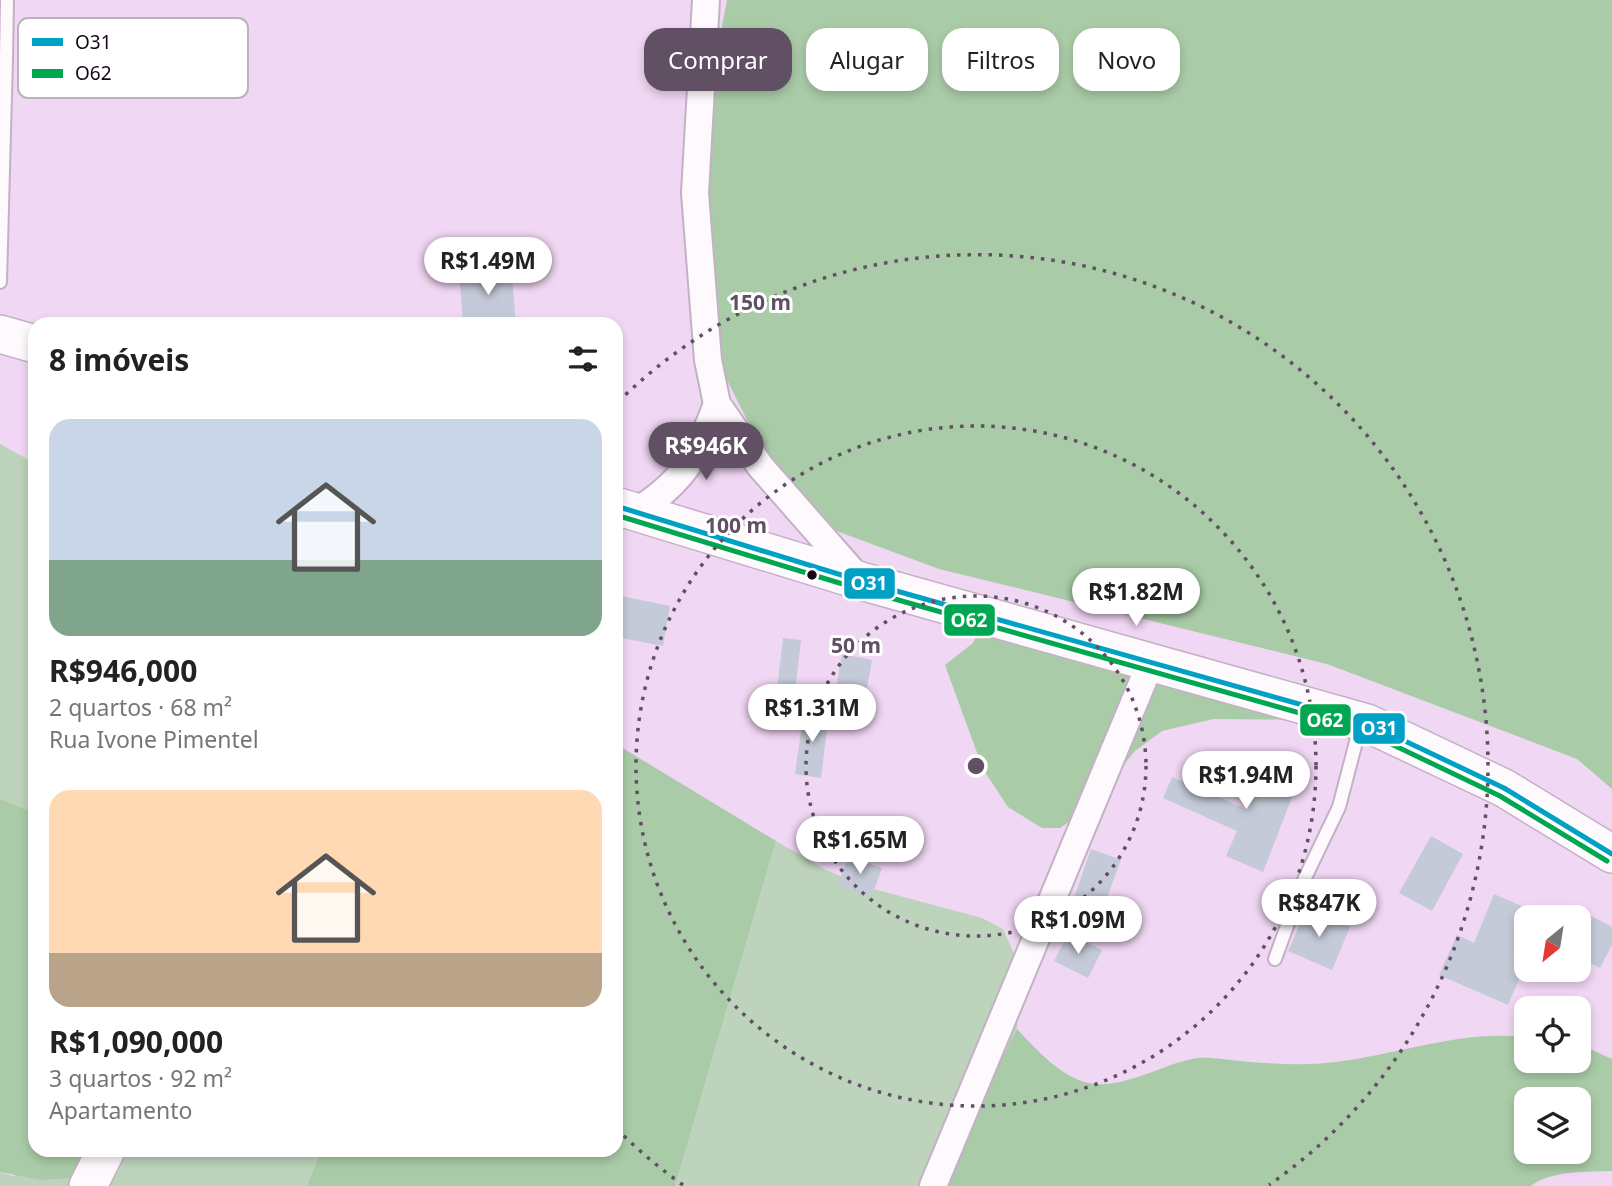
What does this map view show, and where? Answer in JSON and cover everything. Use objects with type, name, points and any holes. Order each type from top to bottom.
[{"type":"main road","points":[[0,334],[28,342]]},
{"type":"main road","points":[[626,509],[861,581],[1367,723],[1504,788],[1612,854]]},
{"type":"main road","points":[[88,1186],[102,1157]]},
{"type":"street","points":[[706,0],[695,193],[708,360],[717,404],[760,466],[861,581]]},
{"type":"street","points":[[626,509],[674,485],[686,470],[717,404]]},
{"type":"street","points":[[933,1186],[1151,662]]},
{"type":"lane","points":[[0,283],[3,57],[7,0]]},
{"type":"lane","points":[[1275,958],[1303,882],[1339,807],[1357,738],[1367,723]]},
{"type":"green space","points":[[727,0],[1612,0],[1612,789],[1577,759],[1327,664],[939,569],[834,530],[770,466],[726,378],[706,256],[705,115],[710,91],[792,91],[792,28],[722,28]]},
{"type":"green space","points":[[0,444],[28,459],[28,810],[0,799]]},
{"type":"green space","points":[[901,573],[1170,658],[1329,720],[1213,719],[1162,731],[1135,751],[1088,809],[1060,828],[1042,828],[1008,807],[983,769],[945,665],[973,643],[983,620],[976,608]]},
{"type":"green space","points":[[623,748],[776,841],[675,1186],[307,1186],[318,1157],[623,1157]]},
{"type":"green space","points":[[0,799],[28,810],[28,1157],[99,1157],[72,1178],[41,1180],[0,1172]]},
{"type":"green space","points":[[776,841],[826,870],[870,888],[982,918],[1003,929],[1015,956],[1017,1029],[968,1120],[941,1186],[675,1186]]},
{"type":"green space","points":[[1017,1029],[1061,1071],[1083,1082],[1094,1084],[1121,1082],[1198,1058],[1276,1064],[1324,1063],[1477,1037],[1514,1036],[1514,1073],[1591,1073],[1591,1049],[1612,1059],[1612,1171],[1559,1174],[1531,1186],[941,1186],[968,1120]]},
{"type":"green space","points":[[82,1157],[318,1157],[307,1186],[0,1186],[0,1172],[13,1176]]},
{"type":"building","points":[[511,267],[515,317],[462,317],[459,271]]},
{"type":"building","points":[[623,596],[670,606],[663,646],[623,638]]},
{"type":"building","points":[[783,638],[801,640],[793,709],[775,707]]},
{"type":"building","points":[[842,654],[872,660],[864,705],[834,700]]},
{"type":"building","points":[[804,710],[829,713],[821,778],[795,774]]},
{"type":"building","points":[[1268,755],[1303,769],[1263,872],[1226,856],[1237,831],[1163,798],[1172,777],[1246,809]]},
{"type":"building","points":[[1431,836],[1463,854],[1432,911],[1399,893]]},
{"type":"building","points":[[1091,849],[1121,860],[1103,908],[1074,898]]},
{"type":"building","points":[[848,857],[882,868],[872,896],[838,885]]},
{"type":"building","points":[[1494,894],[1519,905],[1514,905],[1514,982],[1518,982],[1508,1005],[1439,975],[1457,935],[1474,943]]},
{"type":"building","points":[[1307,908],[1350,927],[1332,970],[1288,951]]},
{"type":"building","points":[[1591,916],[1612,927],[1612,945],[1600,968],[1591,964]]},
{"type":"building","points":[[1068,934],[1102,950],[1088,978],[1054,961]]},
{"type":"transit line","name":"O31","points":[[623,508],[861,581],[1367,723],[1504,788],[1612,854]]},
{"type":"transit line","name":"O62","points":[[623,517],[859,589],[1364,731],[1500,796],[1607,861]]}]
